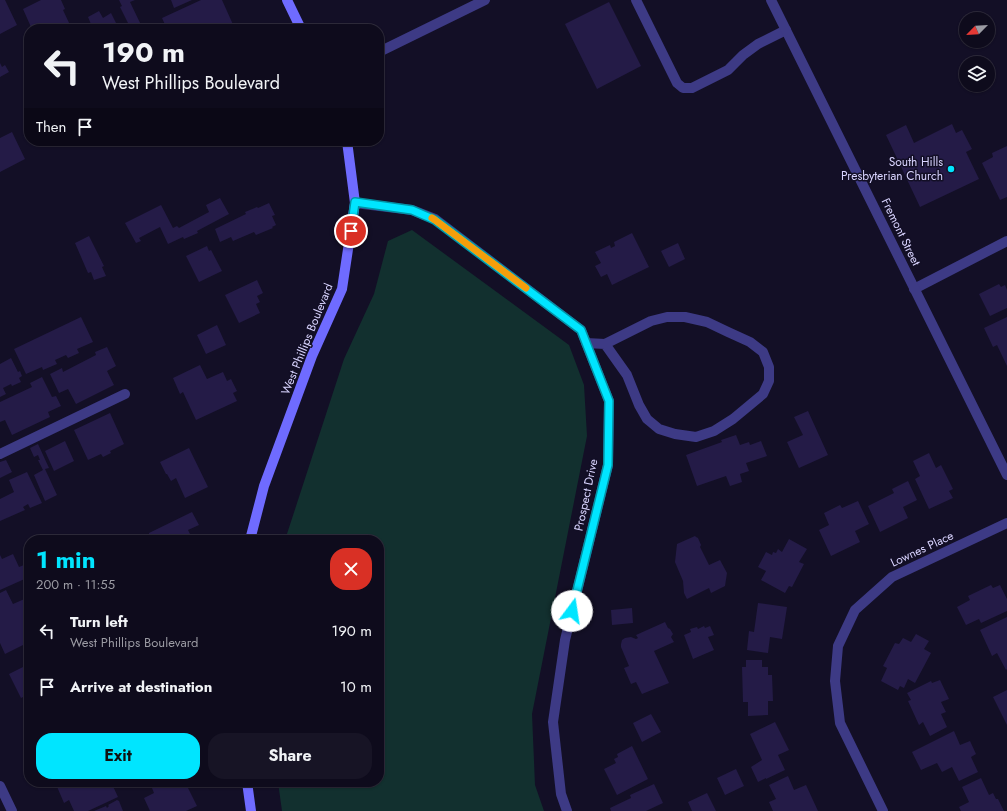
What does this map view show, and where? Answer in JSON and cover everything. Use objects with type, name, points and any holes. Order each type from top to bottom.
[{"type":"street","points":[[287,0],[298,24]]},
{"type":"street","points":[[384,50],[485,0]]},
{"type":"street","points":[[636,0],[677,83],[683,88],[692,88],[728,70],[743,55],[758,44],[786,30]]},
{"type":"street","name":"Fremont Street","points":[[771,0],[1007,475]]},
{"type":"street","name":"West Phillips Boulevard","points":[[251,535],[264,486],[312,356],[342,289],[355,202],[348,146]]},
{"type":"street","name":"Prospect Drive","points":[[355,202],[412,210],[435,220],[581,330],[609,401],[608,465],[565,640],[553,722],[561,794],[567,811]]},
{"type":"street","points":[[914,289],[1007,241]]},
{"type":"street","points":[[586,342],[606,344],[651,321],[667,317],[685,317],[706,322],[750,342],[763,352],[769,367],[769,381],[763,394],[733,419],[714,431],[696,437],[676,434],[659,429],[647,419],[627,375],[606,344]]},
{"type":"street","points":[[0,454],[125,394]]},
{"type":"street","name":"Lownes Place","points":[[883,811],[840,723],[835,681],[838,646],[855,610],[892,577],[1007,523]]},
{"type":"street","points":[[0,786],[12,811]]},
{"type":"street","points":[[248,787],[251,811]]},
{"type":"green space","points":[[412,230],[569,345],[584,385],[587,436],[532,714],[535,785],[544,811],[282,811],[279,787],[384,787],[384,535],[287,535],[344,359],[374,294],[388,241]]},
{"type":"building","points":[[0,0],[5,0],[17,25],[0,34]]},
{"type":"building","points":[[41,0],[61,0],[65,9],[63,10],[70,24],[30,24],[23,9]]},
{"type":"building","points":[[119,0],[135,0],[130,2],[141,24],[128,24],[120,7],[122,6]]},
{"type":"building","points":[[171,0],[192,0],[174,8]]},
{"type":"building","points":[[201,0],[222,0],[233,24],[165,24],[162,18]]},
{"type":"building","points":[[609,2],[641,66],[597,89],[565,24]]},
{"type":"building","points":[[99,11],[103,18],[111,13],[116,24],[91,24],[88,17]]},
{"type":"building","points":[[0,63],[2,67],[5,65],[9,72],[0,77]]},
{"type":"building","points":[[952,124],[956,133],[962,130],[972,149],[966,152],[979,179],[920,207],[886,135],[906,125],[914,143]]},
{"type":"building","points":[[12,132],[25,159],[0,172],[0,138]]},
{"type":"building","points":[[1007,146],[1007,197],[1000,200],[982,163],[993,157],[992,153]]},
{"type":"building","points":[[220,198],[229,214],[197,231],[198,233],[184,239],[183,237],[168,244],[160,227],[139,238],[141,241],[136,243],[125,223],[161,205],[173,228],[177,226],[179,228],[209,212],[206,205]]},
{"type":"building","points":[[269,203],[275,215],[272,216],[276,225],[272,227],[273,228],[256,235],[254,232],[233,241],[231,237],[220,242],[215,229],[246,214],[245,212]]},
{"type":"building","points":[[632,233],[649,267],[612,285],[607,274],[601,277],[595,266],[601,263],[595,252],[610,245],[611,248],[615,246],[614,242]]},
{"type":"building","points":[[89,236],[104,266],[102,267],[106,276],[94,280],[91,272],[88,273],[75,243]]},
{"type":"building","points":[[678,243],[685,259],[669,267],[661,251]]},
{"type":"building","points":[[207,246],[209,251],[211,250],[222,271],[199,282],[186,256]]},
{"type":"building","points":[[257,280],[263,293],[257,296],[260,302],[256,304],[260,313],[239,323],[225,295]]},
{"type":"building","points":[[999,284],[1001,287],[1005,285],[1007,290],[1007,308],[990,316],[979,294]]},
{"type":"building","points":[[81,317],[93,342],[77,349],[79,353],[68,358],[66,355],[55,360],[57,364],[43,370],[42,367],[26,374],[14,349]]},
{"type":"building","points":[[1007,317],[1007,366],[997,345],[993,347],[984,328]]},
{"type":"building","points":[[217,325],[226,345],[206,354],[197,335]]},
{"type":"building","points":[[107,347],[116,366],[107,371],[114,385],[76,404],[68,389],[59,393],[50,374],[62,368],[63,372],[96,355],[95,352]]},
{"type":"building","points":[[11,358],[18,372],[20,371],[22,376],[19,378],[21,382],[12,386],[11,384],[3,388],[6,394],[0,397],[0,364]]},
{"type":"building","points":[[200,365],[207,379],[223,372],[227,381],[231,379],[237,391],[233,393],[237,401],[196,420],[183,392],[180,394],[173,378]]},
{"type":"building","points":[[42,377],[52,397],[56,396],[61,406],[48,412],[50,417],[12,435],[5,420],[0,422],[0,402],[32,387],[30,383]]},
{"type":"building","points":[[808,411],[828,455],[799,468],[787,442],[803,435],[794,417]]},
{"type":"building","points":[[110,413],[124,444],[110,451],[111,453],[103,457],[101,454],[88,460],[74,430]]},
{"type":"building","points":[[736,435],[740,445],[749,442],[750,445],[761,441],[767,456],[746,463],[749,471],[740,474],[742,482],[730,486],[726,476],[697,486],[686,455],[722,442],[721,440]]},
{"type":"building","points":[[65,441],[74,461],[54,471],[45,451]]},
{"type":"building","points":[[38,444],[49,468],[45,469],[57,495],[45,501],[34,475],[43,470],[38,460],[40,460],[38,455],[34,457],[30,448]]},
{"type":"building","points":[[189,448],[208,487],[185,498],[176,478],[171,481],[160,462]]},
{"type":"building","points":[[929,453],[936,468],[941,465],[953,489],[949,491],[953,498],[929,509],[915,479],[920,476],[913,461]]},
{"type":"building","points":[[6,460],[12,472],[0,478],[0,462]]},
{"type":"building","points":[[27,472],[42,503],[30,508],[28,504],[23,507],[25,510],[0,521],[0,499],[14,492],[9,480]]},
{"type":"building","points":[[908,481],[917,500],[903,507],[908,518],[880,532],[868,506],[894,493],[892,489]]},
{"type":"building","points":[[858,501],[869,524],[855,531],[860,542],[831,556],[819,530],[829,525],[824,513],[840,505],[842,508]]},
{"type":"building","points":[[192,512],[199,525],[188,530],[190,535],[149,535],[149,533]]},
{"type":"building","points":[[695,536],[698,538],[701,545],[700,547],[709,565],[720,560],[727,573],[725,586],[711,593],[709,588],[687,599],[684,593],[683,581],[675,562],[677,544]]},
{"type":"building","points":[[789,539],[807,549],[799,562],[804,564],[792,587],[789,586],[785,593],[761,580],[766,571],[758,567],[766,552],[772,555],[773,552],[776,553],[778,549],[782,552]]},
{"type":"building","points":[[13,554],[19,567],[24,565],[24,579],[0,590],[0,555],[2,559]]},
{"type":"building","points":[[991,585],[993,588],[1000,585],[1007,599],[1007,611],[981,623],[979,619],[966,625],[957,607],[970,600],[968,596]]},
{"type":"building","points":[[6,590],[13,604],[24,599],[24,644],[5,654],[0,643],[0,593]]},
{"type":"building","points":[[758,603],[787,607],[782,639],[770,637],[768,653],[747,650],[749,631],[754,632]]},
{"type":"building","points":[[632,608],[633,623],[612,625],[611,610]]},
{"type":"building","points":[[1007,617],[1006,670],[997,653],[992,656],[980,630]]},
{"type":"building","points":[[665,622],[673,634],[671,637],[674,642],[654,651],[669,683],[642,694],[636,682],[631,684],[624,668],[629,666],[621,647],[622,640],[631,637],[636,639],[638,638],[636,635]]},
{"type":"building","points":[[704,626],[705,628],[710,626],[714,635],[708,637],[714,650],[693,659],[684,635],[691,632],[690,629],[697,627],[698,629]]},
{"type":"building","points":[[916,634],[929,641],[924,649],[931,653],[915,683],[908,679],[904,688],[900,686],[898,690],[881,681],[887,668],[883,666],[895,643],[899,644],[903,638],[911,642]]},
{"type":"building","points":[[746,660],[762,660],[762,667],[768,667],[768,675],[772,675],[773,701],[768,701],[768,715],[748,716],[748,702],[743,702],[742,667],[746,667]]},
{"type":"building","points":[[24,666],[24,696],[21,698],[9,674]]},
{"type":"building","points":[[940,680],[949,699],[941,702],[946,712],[941,714],[947,727],[930,736],[923,722],[919,725],[908,701],[911,700],[907,693],[931,681],[932,683]]},
{"type":"building","points":[[1007,690],[1007,725],[993,697]]},
{"type":"building","points":[[651,714],[661,732],[642,742],[633,723]]},
{"type":"building","points":[[775,722],[789,750],[778,755],[785,770],[758,782],[751,767],[762,760],[750,734]]},
{"type":"building","points":[[954,731],[960,745],[970,741],[976,754],[971,757],[978,772],[959,781],[952,767],[942,772],[937,763],[921,770],[912,752]]},
{"type":"building","points":[[632,746],[648,779],[617,795],[604,769],[616,763],[614,759],[618,757],[617,754]]},
{"type":"building","points":[[736,769],[744,786],[725,795],[717,778]]},
{"type":"building","points":[[788,776],[794,790],[806,785],[818,811],[773,811],[769,802],[776,799],[769,785]]},
{"type":"building","points":[[981,778],[989,795],[993,793],[1004,811],[961,811],[959,807],[969,802],[962,787]]},
{"type":"building","points":[[654,784],[663,803],[646,811],[611,811],[610,808],[631,798],[630,795]]},
{"type":"building","points":[[57,787],[113,787],[118,797],[88,811],[74,811],[69,800],[64,803]]},
{"type":"building","points":[[188,787],[197,806],[186,811],[150,811],[144,798],[154,793],[152,788]]},
{"type":"building","points":[[707,793],[716,811],[692,811],[688,802]]},
{"type":"building","points":[[117,800],[119,801],[123,811],[94,811],[106,806],[107,808],[109,806],[108,805]]},
{"type":"slow traffic","points":[[432,218],[526,288]]},
{"type":"place","name":"South Hills Presbyterian Church","points":[[951,169]]},
{"type":"route","points":[[351,231],[355,202],[412,210],[435,220],[581,330],[609,401],[608,465],[572,611]]}]
